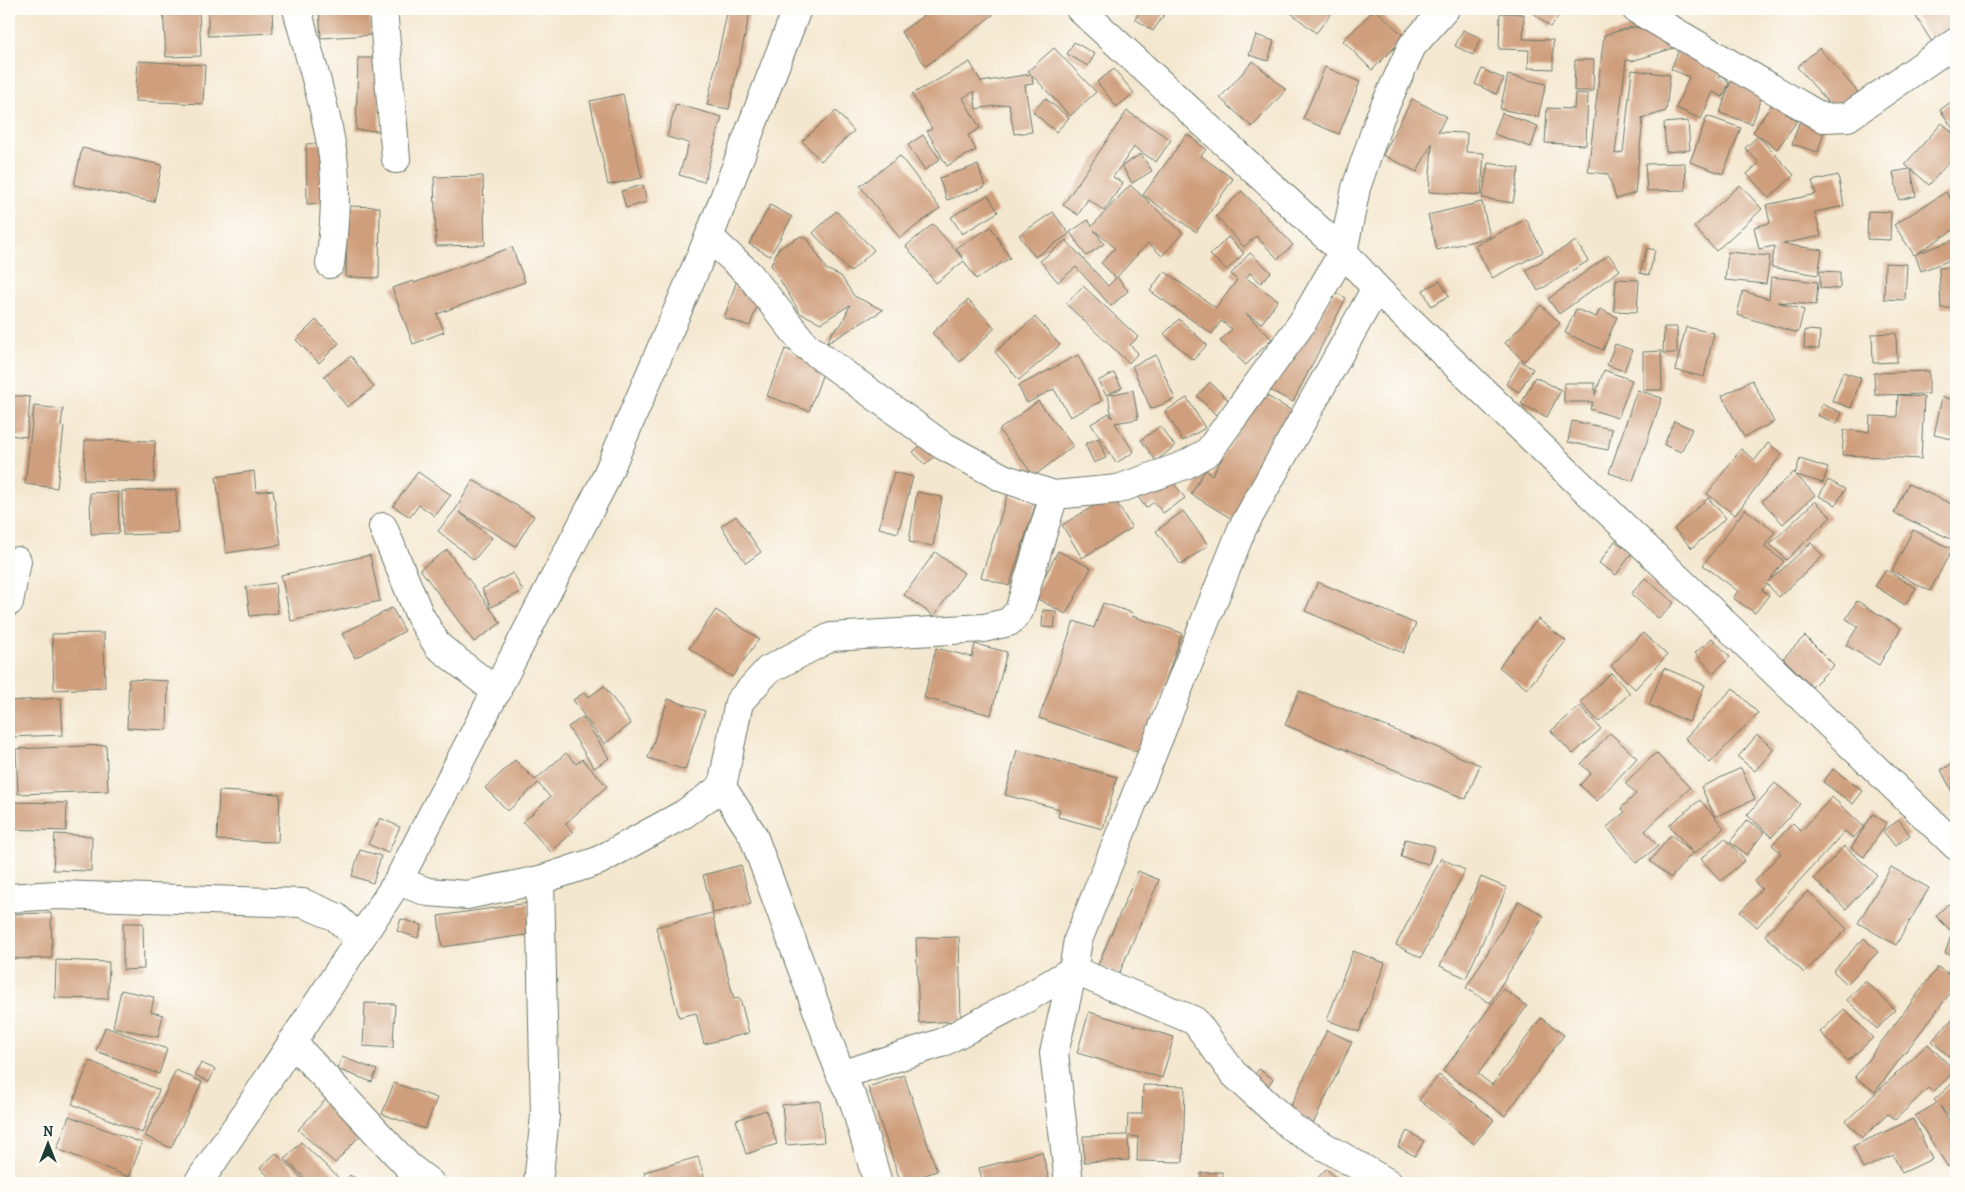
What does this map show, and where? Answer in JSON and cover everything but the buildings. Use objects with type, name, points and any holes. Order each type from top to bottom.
[{"type":"street","points":[[297,9],[324,112],[334,165],[336,214],[330,264]]},
{"type":"street","points":[[383,9],[396,159]]},
{"type":"street","points":[[198,1183],[246,1114],[398,880],[497,692],[604,482],[709,237],[797,9]]},
{"type":"street","points":[[1080,9],[1343,252],[1376,288],[1956,846]]},
{"type":"street","points":[[709,237],[749,274],[805,345],[942,445],[1003,478],[1054,495],[1118,489],[1185,465],[1208,452],[1302,323],[1343,252],[1356,188],[1380,117],[1412,46],[1445,9]]},
{"type":"street","points":[[1636,9],[1823,118],[1848,118],[1956,42]]},
{"type":"street","points":[[1069,1183],[1054,1053],[1078,940],[1103,872],[1135,799],[1242,529],[1376,288]]},
{"type":"street","points":[[398,880],[428,892],[466,895],[540,880],[598,861],[684,814],[722,787],[739,702],[768,670],[831,637],[984,628],[1009,622],[1020,611],[1054,495]]},
{"type":"street","points":[[383,527],[420,616],[438,646],[497,692]]},
{"type":"street","points":[[9,602],[17,561]]},
{"type":"street","points":[[722,787],[753,834],[841,1075],[854,1102],[878,1183]]},
{"type":"street","points":[[538,1183],[545,1116],[540,880]]},
{"type":"street","points":[[9,898],[57,895],[303,903],[336,917],[359,939]]},
{"type":"street","points":[[841,1075],[941,1043],[1028,998],[1073,970]]},
{"type":"street","points":[[1073,970],[1195,1021],[1233,1073],[1294,1129],[1388,1183]]},
{"type":"street","points":[[292,1042],[409,1167],[430,1183]]}]
